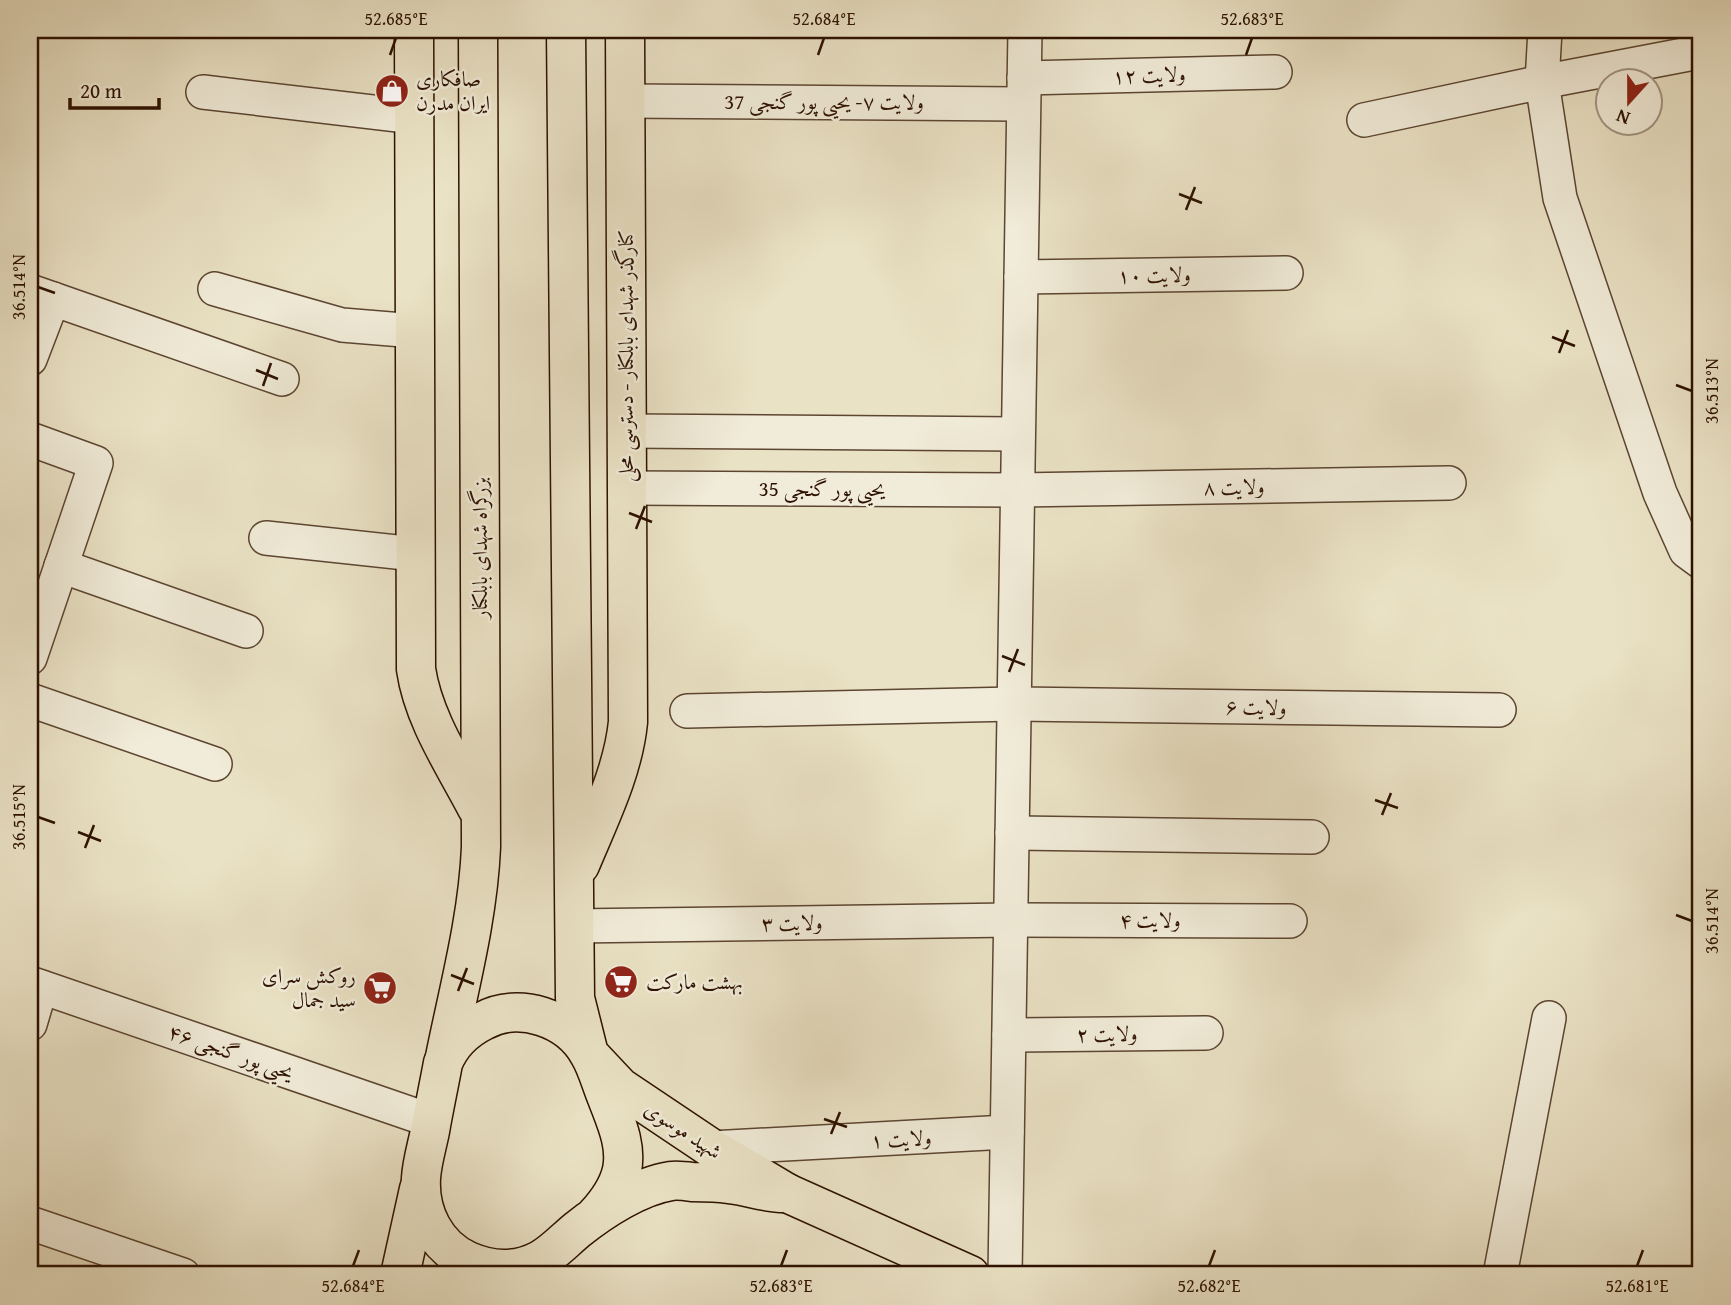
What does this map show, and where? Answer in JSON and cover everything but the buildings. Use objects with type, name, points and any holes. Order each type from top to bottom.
[{"type":"main road","points":[[414,30],[415,669],[429,717],[481,816]]},
{"type":"main road","name":"بزرگراه شهدای بابلکنار","points":[[443,1062],[475,911],[480,872],[478,30]]},
{"type":"main road","points":[[421,1177],[422,1202],[427,1218],[446,1247],[475,1264],[492,1269],[509,1269],[542,1259],[543,1263],[607,1203],[622,1170],[620,1132],[589,1054],[575,998],[566,30]]},
{"type":"main road","name":"کنارگذر شهدای بابلکنار - دسترسی محلی","points":[[573,883],[612,786],[626,738],[628,706],[625,30]]},
{"type":"main road","points":[[569,461],[627,431]]},
{"type":"main road","points":[[569,461],[627,488]]},
{"type":"main road","points":[[400,1275],[443,1062],[457,1040],[471,1027],[488,1018],[507,1013],[527,1013],[546,1017],[563,1026],[578,1038],[589,1054]]},
{"type":"main road","name":"شهید موسوی","points":[[589,1054],[620,1087],[711,1148],[787,1193],[970,1275]]},
{"type":"main road","name":"شهید موسوی","points":[[595,1216],[630,1196],[672,1181],[730,1184],[772,1194],[787,1193]]},
{"type":"street","points":[[1005,1275],[1025,30]]},
{"type":"street","points":[[1545,30],[1542,82],[1560,198],[1660,493],[1686,551],[1701,562]]},
{"type":"street","points":[[1364,120],[1694,53]]},
{"type":"street","name":"ولایت ۱۲","points":[[1024,91],[1275,72]]},
{"type":"street","name":"ولایت ۷- یحیی پور گنجی 37","points":[[625,101],[1024,91]]},
{"type":"street","points":[[203,92],[415,117]]},
{"type":"street","name":"ولایت ۱۰","points":[[1021,277],[1286,273]]},
{"type":"street","points":[[215,289],[342,325],[415,331]]},
{"type":"street","points":[[30,359],[41,295],[282,379]]},
{"type":"street","points":[[627,431],[1018,434]]},
{"type":"street","points":[[30,439],[96,463],[30,658]]},
{"type":"street","name":"ولایت ۸","points":[[1018,490],[1450,484]]},
{"type":"street","name":"یحیی پور گنجی 35","points":[[627,488],[1018,490]]},
{"type":"street","points":[[266,538],[415,554]]},
{"type":"street","points":[[61,566],[246,632]]},
{"type":"street","points":[[30,700],[215,764]]},
{"type":"street","name":"ولایت ۶","points":[[687,711],[1014,704],[1499,710]]},
{"type":"street","points":[[1012,833],[1311,837]]},
{"type":"street","name":"ولایت ۴","points":[[1011,920],[1290,921]]},
{"type":"street","name":"ولایت ۳","points":[[573,926],[1011,920]]},
{"type":"street","points":[[30,1024],[36,985]]},
{"type":"street","name":"یحیی پور گنجی ۴۶","points":[[36,985],[432,1121]]},
{"type":"street","points":[[1500,1275],[1549,1018]]},
{"type":"street","name":"ولایت ۲","points":[[1009,1035],[1206,1033]]},
{"type":"street","name":"ولایت ۱","points":[[711,1148],[1007,1132]]},
{"type":"street","points":[[30,1223],[183,1275]]},
{"type":"place","name":"صافکاری ایران مدرن","points":[[392,91]]},
{"type":"place","name":"بهشت مارکت","points":[[621,982]]},
{"type":"place","name":"روکش سرای سید جمال","points":[[380,988]]}]
